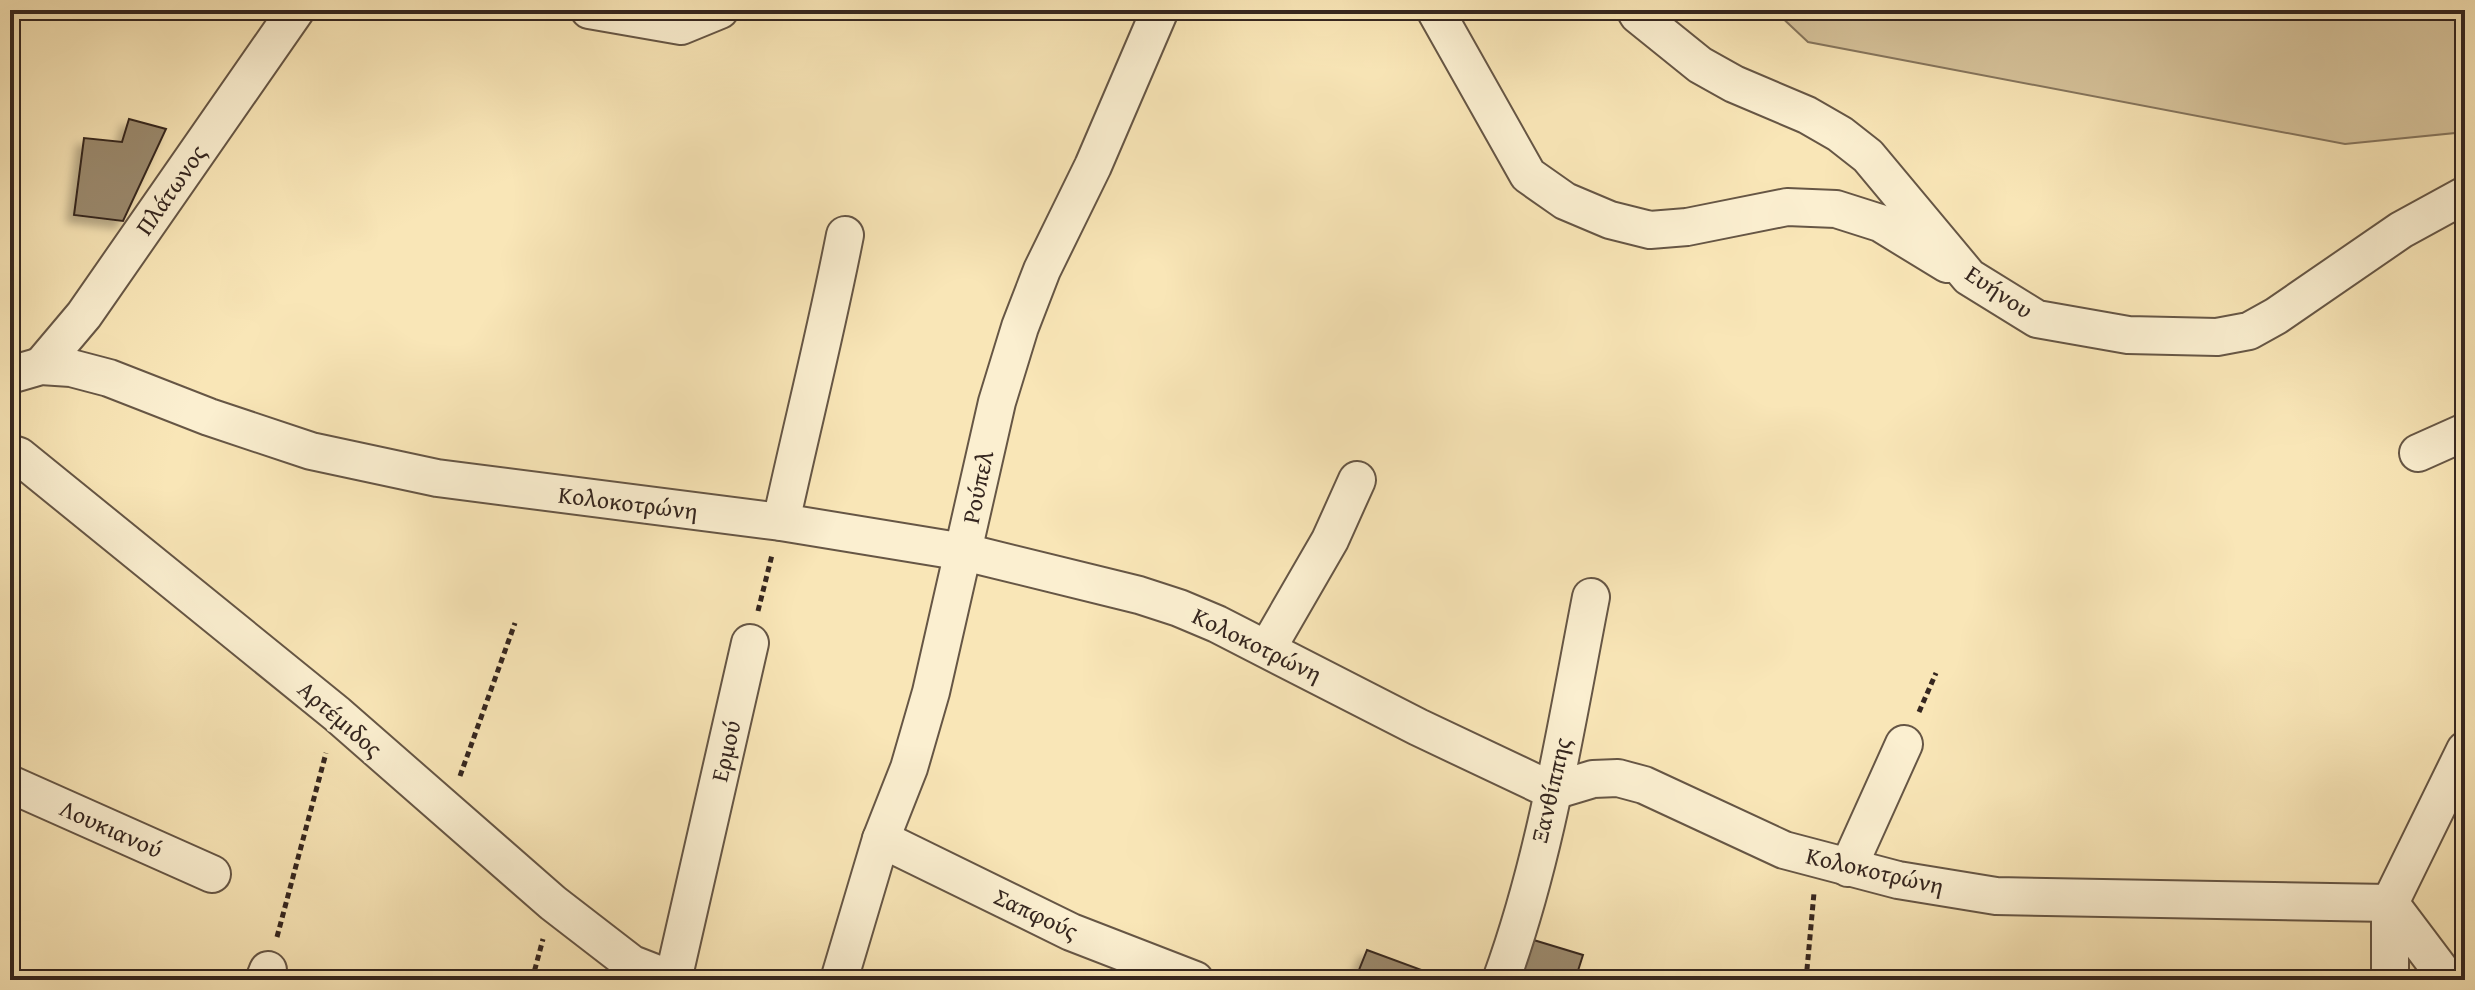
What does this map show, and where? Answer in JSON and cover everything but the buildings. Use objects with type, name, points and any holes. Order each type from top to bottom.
[{"type":"street","name":"Πλάτωνος","points":[[25,370],[84,315],[296,10]]},
{"type":"street","points":[[589,10],[681,26],[720,10]]},
{"type":"street","name":"Ρούπελ","points":[[839,980],[881,839],[909,768],[931,692],[997,402],[1020,327],[1042,270],[1093,166],[1160,10]]},
{"type":"street","points":[[1435,10],[1528,175],[1565,201],[1610,220],[1650,230],[1687,227],[1787,207],[1836,209],[1880,223],[1969,277]]},
{"type":"street","name":"Ευήνου","points":[[1635,10],[1700,65],[1734,84],[1807,115],[1840,134],[1868,156],[1969,277],[2037,319],[2128,335],[2217,337],[2249,331],[2276,316],[2401,230],[2465,195]]},
{"type":"street","points":[[781,522],[808,398],[827,331],[845,235]]},
{"type":"street","name":"Κολοκοτρώνη","points":[[25,370],[71,368],[109,378],[209,417],[311,451],[423,475],[781,522],[964,552],[1179,608],[1553,791],[1593,779],[1618,778],[1644,785],[1784,850],[1898,880],[1996,896],[2390,903]]},
{"type":"street","points":[[2418,453],[2465,432]]},
{"type":"street","name":"Αρτέμιδος","points":[[10,453],[19,456],[337,714],[553,903],[632,964],[673,980]]},
{"type":"street","points":[[1267,649],[1330,540],[1357,480]]},
{"type":"street","name":"Ξανθίππης","points":[[1501,980],[1514,945],[1553,791],[1591,597]]},
{"type":"street","name":"Ερμού","points":[[673,980],[750,643]]},
{"type":"street","points":[[1832,864],[1904,744]]},
{"type":"street","points":[[2390,980],[2390,903],[2465,750]]},
{"type":"street","name":"Λουκιανού","points":[[10,784],[212,874]]},
{"type":"street","name":"Σαπφούς","points":[[881,839],[1071,932],[1195,980]]},
{"type":"street","points":[[2390,903],[2448,980]]},
{"type":"path","points":[[750,643],[781,522]]},
{"type":"path","points":[[447,812],[515,623]]},
{"type":"path","points":[[266,975],[337,714]]},
{"type":"path","points":[[1806,980],[1832,864]]},
{"type":"shaded area","points":[[1774,10],[2465,10],[2465,132],[2345,144],[1808,42]]}]
